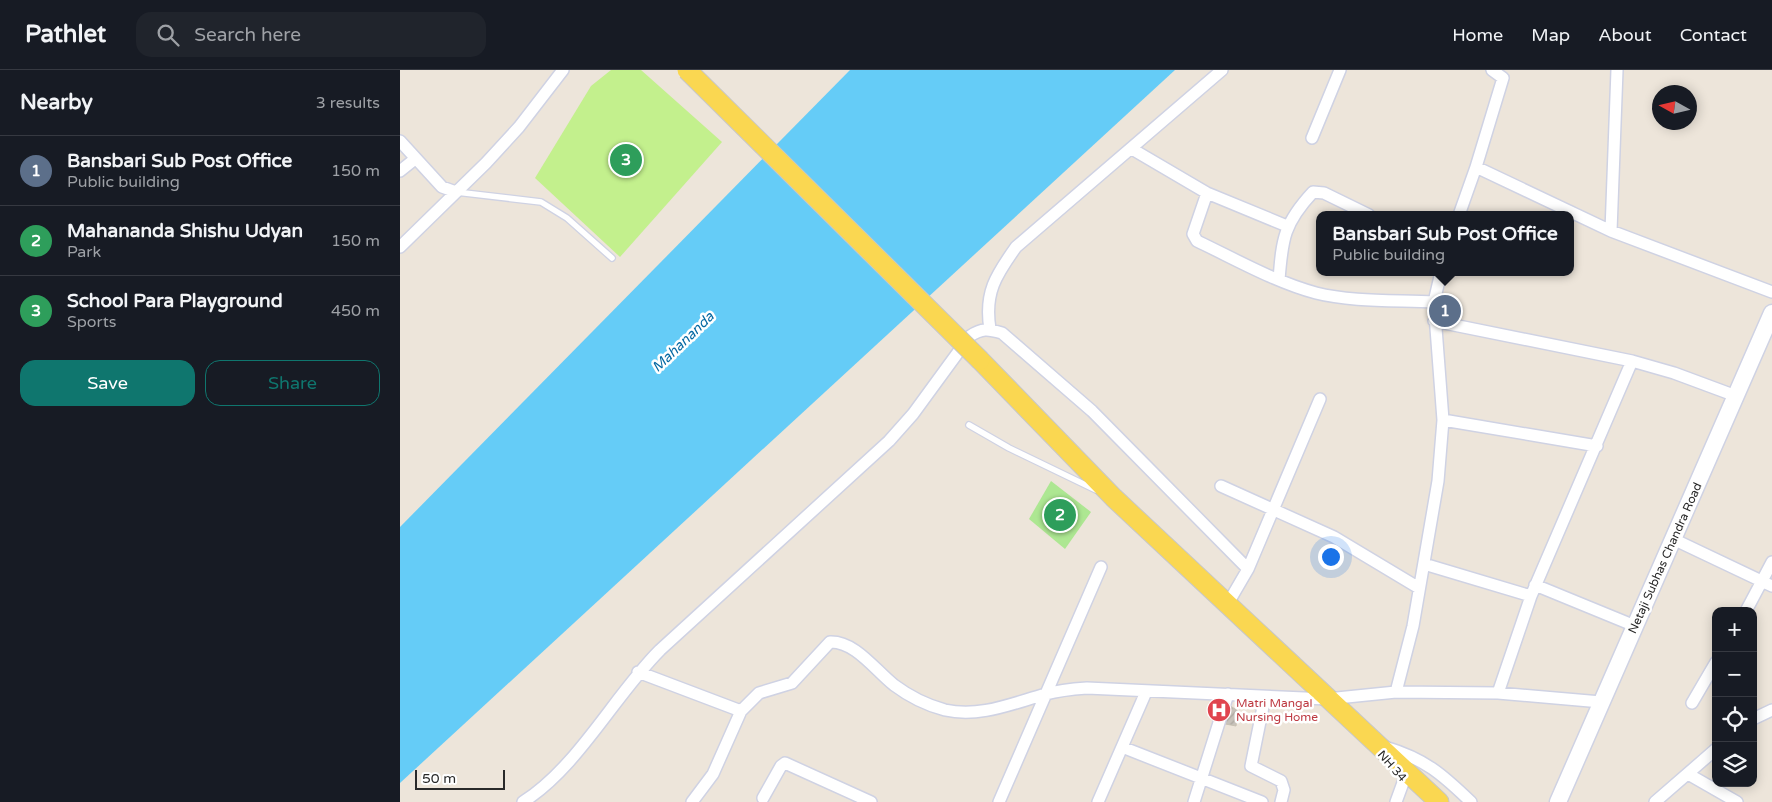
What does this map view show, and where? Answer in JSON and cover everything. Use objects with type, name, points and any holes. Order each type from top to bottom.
[{"type":"main road","points":[[687,70],[980,360],[1114,498],[1439,802]]},
{"type":"main road","name":"Netaji Subhas Chandra Road","points":[[1558,802],[1772,313]]},
{"type":"main road","name":"NH 34","points":[[1361,730],[1423,802]]},
{"type":"street","points":[[400,247],[519,128],[563,70]]},
{"type":"street","points":[[990,329],[987,311],[990,290],[1000,270],[1016,247],[1222,70]]},
{"type":"street","points":[[1312,138],[1340,70]]},
{"type":"street","points":[[1460,211],[1476,167],[1504,74],[1492,70]]},
{"type":"street","points":[[1611,232],[1618,70]]},
{"type":"street","points":[[400,141],[445,190],[456,192]]},
{"type":"street","points":[[1132,149],[1206,194],[1287,226]]},
{"type":"street","points":[[400,171],[415,159]]},
{"type":"street","points":[[1476,167],[1567,211]]},
{"type":"street","points":[[1279,280],[1282,244],[1287,226],[1308,197],[1318,191],[1360,211]]},
{"type":"street","points":[[1206,194],[1194,238],[1197,242],[1279,280],[1316,293],[1345,298],[1434,302]]},
{"type":"street","points":[[1574,214],[1611,232],[1772,292]]},
{"type":"street","points":[[1396,692],[1413,626],[1438,481],[1443,420],[1434,302],[1440,276]]},
{"type":"street","points":[[1434,321],[1632,361],[1674,373],[1736,396]]},
{"type":"street","points":[[523,802],[564,767],[638,672],[888,441],[913,414],[970,336],[980,330],[990,329],[1002,333],[1092,411],[1248,569]]},
{"type":"street","points":[[1498,693],[1533,591],[1632,361]]},
{"type":"street","points":[[1227,605],[1248,569],[1320,400]]},
{"type":"street","points":[[1443,420],[1597,446]]},
{"type":"street","points":[[1222,486],[1334,536],[1420,588]]},
{"type":"street","points":[[1673,539],[1767,583]]},
{"type":"street","points":[[1749,607],[1767,583],[1772,562]]},
{"type":"street","points":[[1424,564],[1533,591],[1635,626]]},
{"type":"street","points":[[999,802],[1101,567]]},
{"type":"street","points":[[692,802],[713,774],[740,711],[759,693],[792,683],[830,642],[839,642],[848,646],[895,686],[923,704],[948,711],[980,712],[1009,707],[1046,694],[1087,688],[1327,699],[1396,692],[1498,693],[1601,702]]},
{"type":"street","points":[[1692,703],[1712,669]]},
{"type":"street","points":[[638,672],[740,711]]},
{"type":"street","points":[[1098,802],[1146,692]]},
{"type":"street","points":[[1194,802],[1228,694]]},
{"type":"street","points":[[1265,697],[1251,766],[1281,781],[1284,790],[1281,802]]},
{"type":"street","points":[[1757,717],[1772,710]]},
{"type":"street","points":[[1376,744],[1411,755],[1434,769],[1471,802]]},
{"type":"street","points":[[1122,747],[1262,802]]},
{"type":"street","points":[[1655,802],[1712,753]]},
{"type":"street","points":[[763,798],[781,766],[785,763],[871,802]]},
{"type":"street","points":[[1688,774],[1729,800]]},
{"type":"street","points":[[1396,802],[1404,780]]},
{"type":"lane","points":[[456,192],[541,202],[567,218],[612,258]]},
{"type":"lane","points":[[969,425],[1032,460],[1114,498]]},
{"type":"green space","points":[[611,70],[641,70],[722,142],[620,257],[535,178],[591,86]]},
{"type":"green space","points":[[1051,481],[1091,512],[1065,549],[1029,519]]},
{"type":"water","name":"Mahananda","points":[[850,70],[1175,70],[400,783],[400,527]]},
{"type":"building","points":[[1440,303],[1453,305],[1451,317],[1438,314]]},
{"type":"building","points":[[1214,702],[1229,705],[1238,711],[1236,726],[1215,722],[1216,718],[1211,718]]},
{"type":"place","name":"School Para Playground","points":[[626,160]]},
{"type":"place","name":"Bansbari Sub Post Office","points":[[1445,311]]},
{"type":"place","name":"Mahananda Shishu Udyan","points":[[1060,515]]},
{"type":"place","name":"Matri Mangal Nursing Home","points":[[1219,710]]}]
